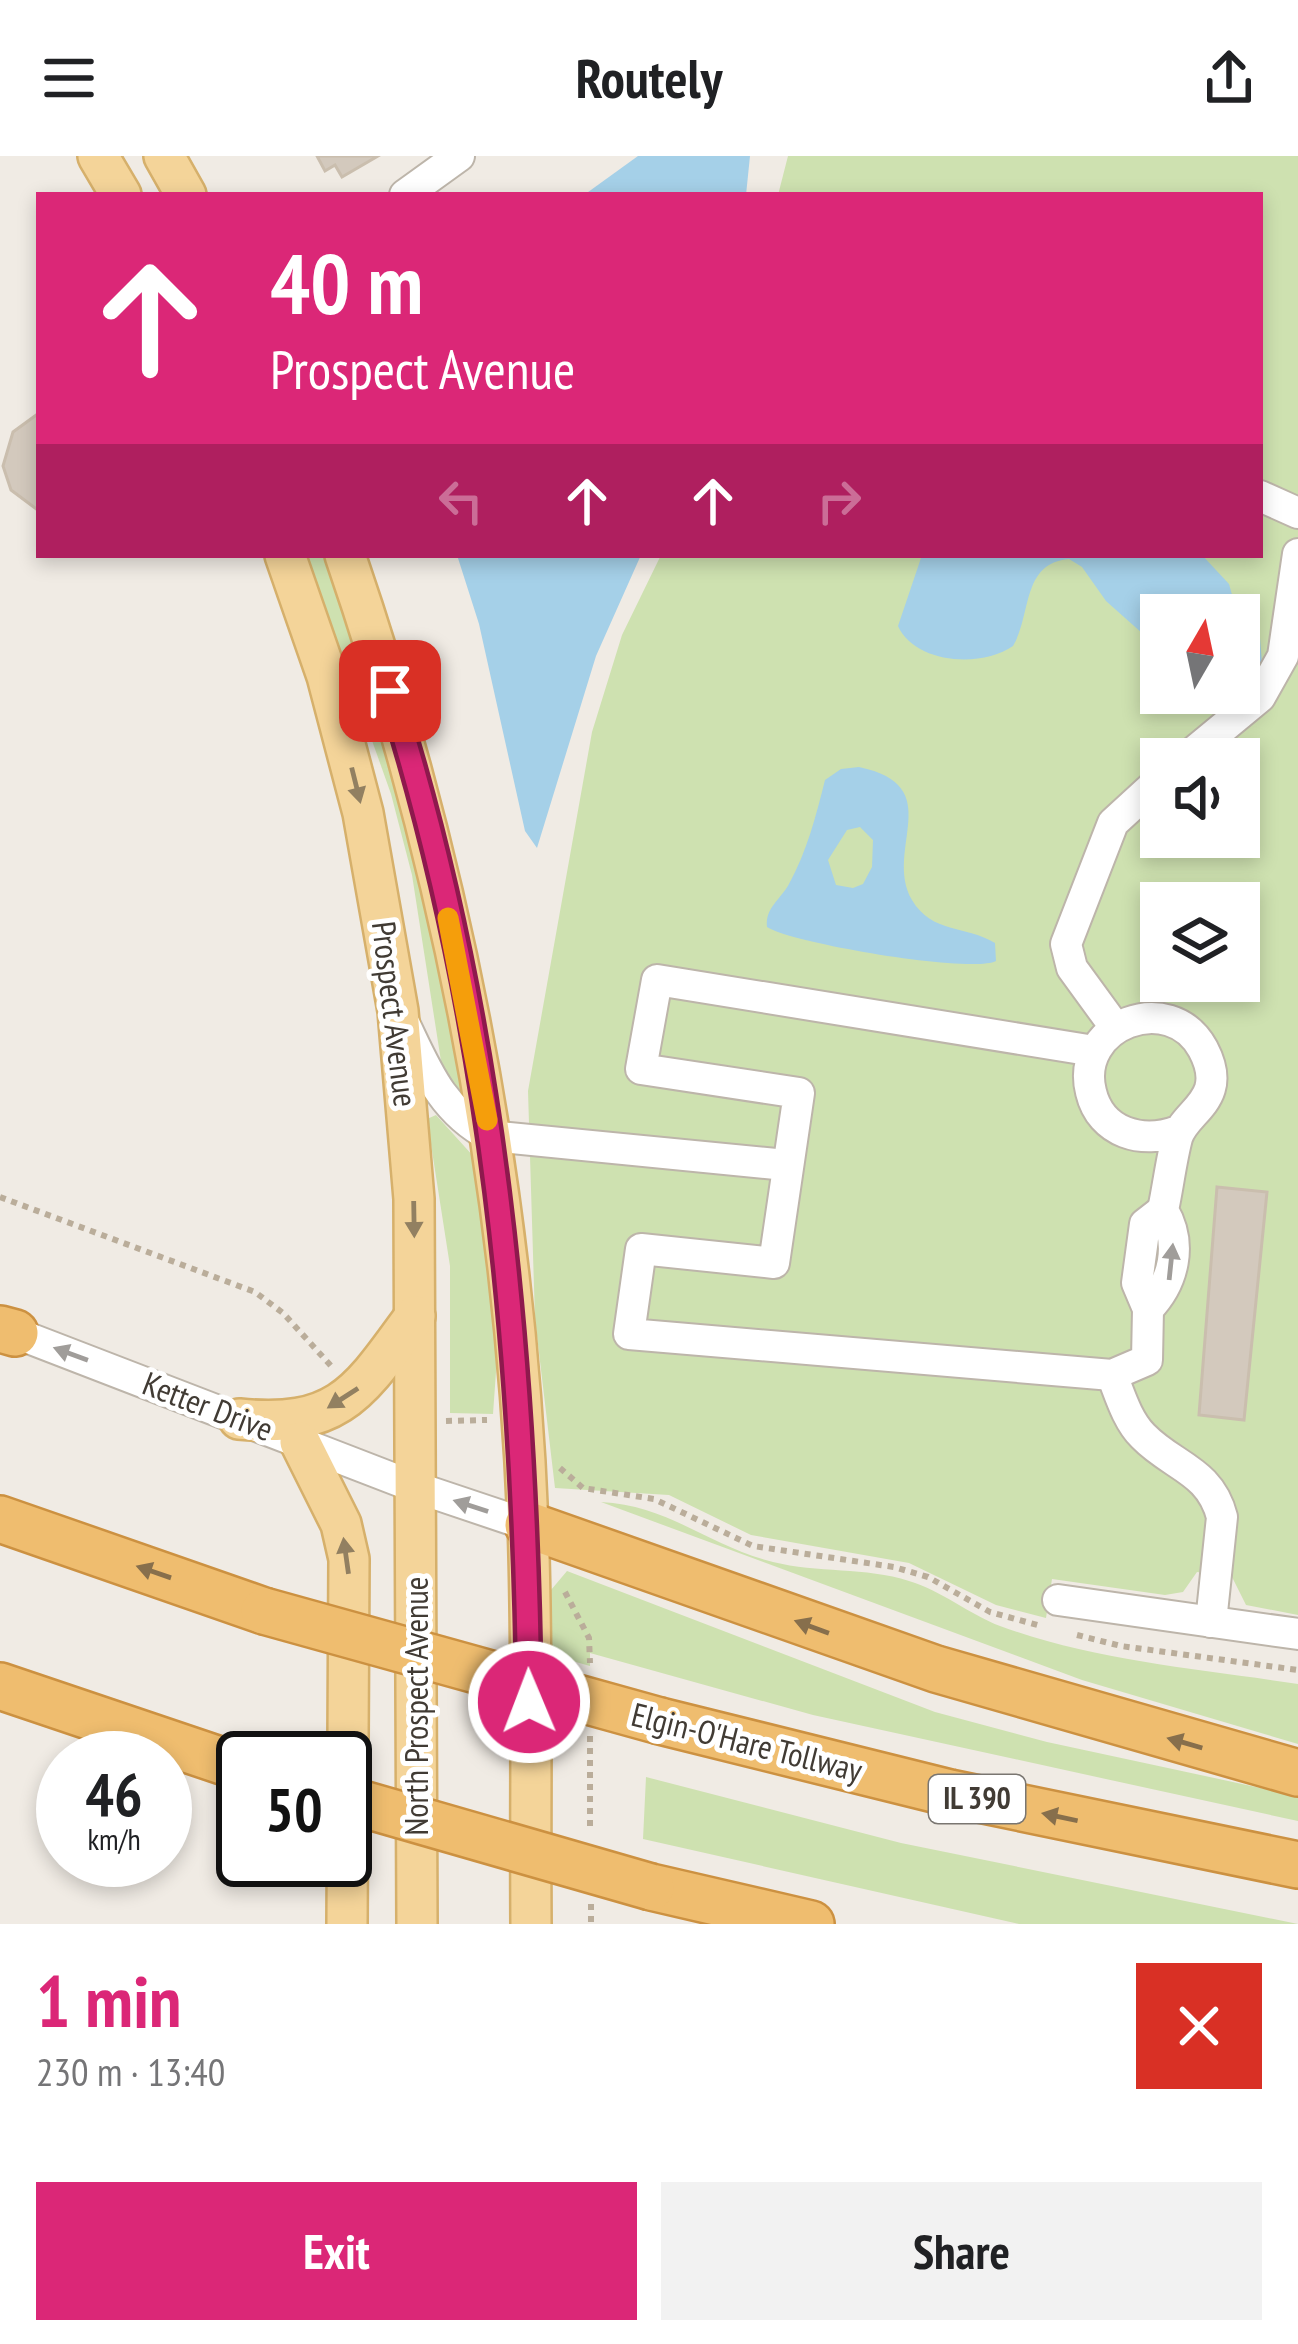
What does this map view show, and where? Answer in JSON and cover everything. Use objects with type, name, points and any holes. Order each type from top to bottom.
[{"type":"highway","name":"Elgin-O'Hare Tollway","points":[[0,1519],[264,1610],[660,1721],[950,1793],[1298,1865]]},
{"type":"highway","points":[[528,1525],[895,1655],[1298,1773]]},
{"type":"highway","points":[[0,1686],[216,1759]]},
{"type":"highway","points":[[372,1807],[651,1887],[811,1924]]},
{"type":"main road","points":[[98,156],[119,192]]},
{"type":"main road","points":[[164,156],[184,192]]},
{"type":"main road","name":"Prospect Avenue","points":[[286,558],[327,676],[363,813],[398,1011],[414,1199],[415,1487]]},
{"type":"main road","name":"Prospect Avenue","points":[[347,558],[402,729],[430,841],[490,1136],[509,1284],[528,1525]]},
{"type":"main road","points":[[239,1419],[286,1424],[310,1418],[355,1394],[415,1316]]},
{"type":"main road","points":[[300,1442],[341,1524],[349,1559],[347,1924]]},
{"type":"main road","name":"North Prospect Avenue","points":[[415,1487],[417,1924]]},
{"type":"main road","points":[[528,1525],[531,1924]]},
{"type":"street","points":[[409,192],[459,156]]},
{"type":"street","points":[[1263,497],[1298,514]]},
{"type":"street","points":[[1210,738],[1260,697],[1283,656],[1298,554]]},
{"type":"street","points":[[1115,1027],[1072,968],[1066,944],[1112,823],[1140,798]]},
{"type":"street","points":[[1094,1051],[657,980],[641,1069],[799,1093],[774,1263],[641,1249],[629,1334],[1112,1375],[1147,1360],[1148,1309],[1137,1283],[1144,1224],[1163,1210],[1178,1131],[1205,1102],[1209,1064],[1202,1046],[1172,1021],[1153,1017],[1115,1027],[1094,1051],[1089,1089],[1107,1122],[1142,1138],[1178,1131]]},
{"type":"street","points":[[398,1011],[437,1091],[467,1124],[490,1136],[786,1165]]},
{"type":"street","name":"Ketter Drive","points":[[5,1330],[415,1487],[528,1525]]},
{"type":"street","points":[[1112,1375],[1144,1438],[1209,1484],[1217,1500],[1222,1517],[1211,1622]]},
{"type":"street","points":[[1058,1600],[1298,1634]]},
{"type":"path","points":[[0,1197],[255,1292],[283,1313],[343,1379]]},
{"type":"path","points":[[450,1420],[493,1420]]},
{"type":"path","points":[[552,1451],[582,1492],[654,1499],[753,1546],[894,1567],[928,1577],[990,1612],[1077,1635],[1298,1670]]},
{"type":"green space","points":[[788,156],[1298,156],[1298,1615],[1246,1605],[1232,1577],[1197,1572],[1183,1592],[1165,1595],[1052,1579],[1046,1618],[996,1605],[909,1563],[751,1535],[669,1495],[555,1488],[535,1319],[528,1091],[592,732],[622,635],[660,558],[1263,558],[1263,192],[779,192]]},
{"type":"green space","points":[[307,558],[327,558],[370,691],[424,899],[467,1109],[443,1074],[412,875],[391,794]]},
{"type":"green space","points":[[436,1115],[474,1157],[497,1358],[493,1414],[450,1413],[450,1266],[427,1119]]},
{"type":"green space","points":[[601,1502],[647,1510],[773,1562],[909,1581],[1000,1626],[1073,1648],[1298,1684],[1298,1744],[1082,1680]]},
{"type":"green space","points":[[567,1571],[935,1712],[1047,1742],[1298,1796],[1298,1821],[813,1715],[590,1653],[590,1666],[551,1655],[551,1590]]},
{"type":"green space","points":[[646,1777],[901,1843],[1298,1924],[1019,1924],[643,1839]]},
{"type":"water","points":[[638,156],[750,156],[746,192],[588,192]]},
{"type":"water","points":[[458,558],[640,558],[596,656],[537,848],[525,831],[479,624]]},
{"type":"water","points":[[921,558],[1205,558],[1229,584],[1232,594],[1140,594],[1140,631],[1106,601],[1082,567],[1069,559],[1054,563],[1035,580],[1019,634],[1013,646],[1000,653],[950,659],[907,639],[898,626]]},
{"type":"water","points":[[859,767],[886,776],[901,789],[908,804],[904,860],[912,900],[929,919],[995,943],[996,961],[953,963],[881,955],[767,927],[771,909],[801,859],[825,780],[841,769]],"holes":[[[860,827],[873,840],[872,867],[863,884],[853,888],[836,885],[828,860],[847,830]]]},
{"type":"building","points":[[317,156],[378,156],[342,177],[335,165],[325,171]]},
{"type":"building","points":[[36,415],[36,509],[11,490],[3,466],[13,432]]},
{"type":"building","points":[[1217,1187],[1267,1192],[1244,1420],[1199,1415]]},
{"type":"slow traffic","points":[[448,918],[487,1120]]},
{"type":"route","points":[[390,691],[446,905],[490,1136],[513,1322],[528,1525],[529,1702]]}]
